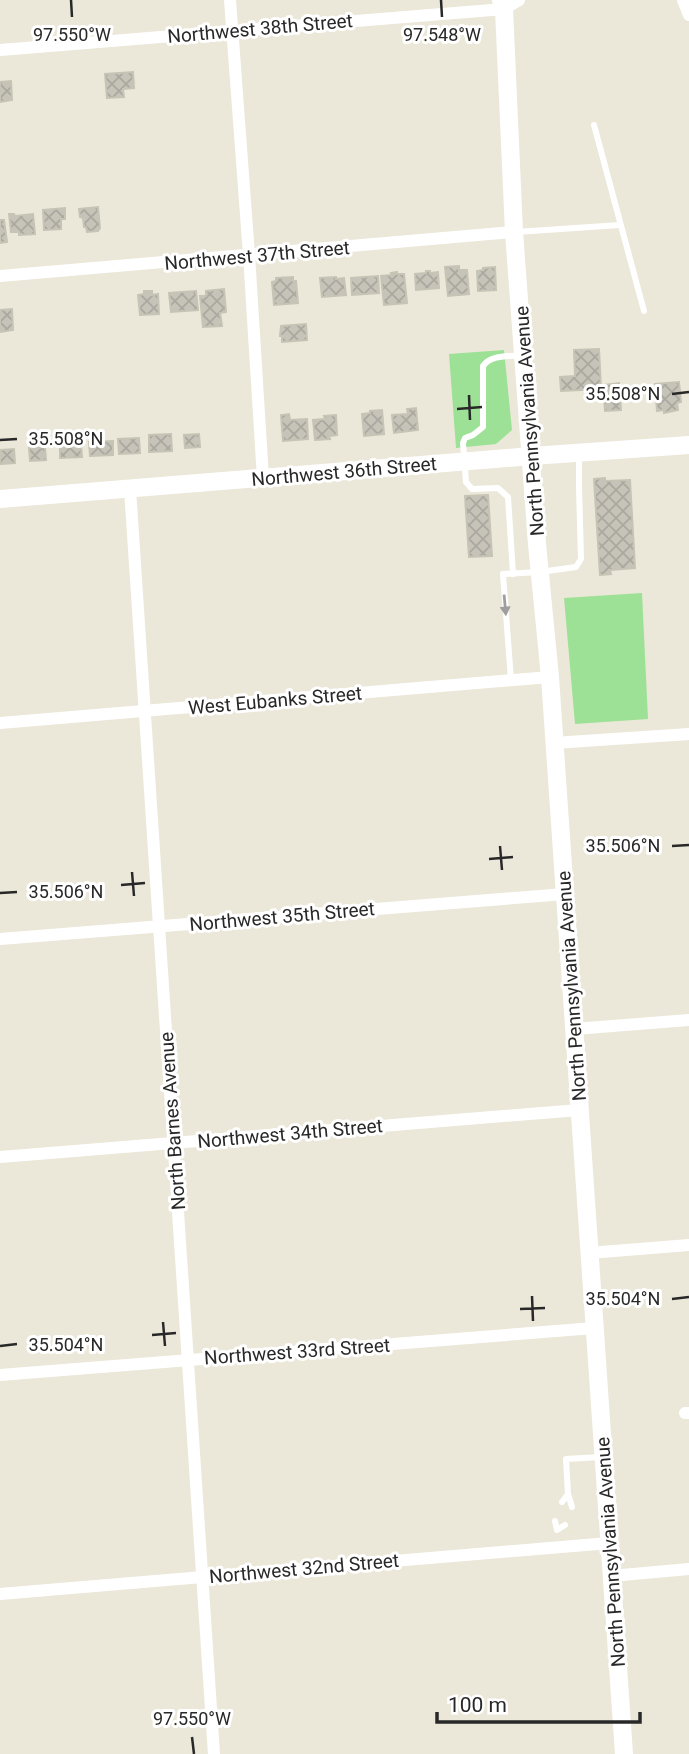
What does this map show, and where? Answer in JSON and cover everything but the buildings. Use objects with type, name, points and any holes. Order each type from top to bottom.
[{"type":"main road","name":"North Pennsylvania Avenue","points":[[507,2],[514,232],[550,677],[624,1754]]},
{"type":"main road","name":"Northwest 36th Street","points":[[0,499],[689,445]]},
{"type":"street","points":[[230,0],[263,478]]},
{"type":"street","points":[[683,0],[689,15]]},
{"type":"street","name":"Northwest 38th Street","points":[[0,50],[507,2]]},
{"type":"street","name":"Northwest 37th Street","points":[[0,276],[514,232]]},
{"type":"street","name":"North Barnes Avenue","points":[[130,489],[214,1754]]},
{"type":"street","name":"West Eubanks Street","points":[[0,723],[550,677]]},
{"type":"street","points":[[554,743],[689,734]]},
{"type":"street","name":"Northwest 35th Street","points":[[0,939],[565,894]]},
{"type":"street","points":[[574,1028],[689,1020]]},
{"type":"street","name":"Northwest 34th Street","points":[[0,1157],[579,1110]]},
{"type":"street","points":[[589,1253],[689,1245]]},
{"type":"street","name":"Northwest 33rd Street","points":[[0,1375],[594,1328]]},
{"type":"street","name":"Northwest 32nd Street","points":[[0,1594],[609,1543]]},
{"type":"street","points":[[611,1576],[689,1569]]},
{"type":"lane","points":[[594,125],[644,311]]},
{"type":"lane","points":[[514,232],[620,225]]},
{"type":"lane","points":[[513,574],[508,497],[498,488],[472,489],[466,482],[463,443],[465,438],[483,427],[485,362],[491,358],[524,355]]},
{"type":"lane","points":[[511,680],[503,574],[576,567],[581,559],[579,453]]},
{"type":"lane","points":[[572,1507],[568,1494],[566,1459],[603,1457]]},
{"type":"lane","points":[[562,1502],[568,1494]]},
{"type":"lane","points":[[555,1521],[558,1547]]},
{"type":"lane","points":[[557,1530],[565,1525]]},
{"type":"green space","points":[[504,350],[512,430],[496,444],[456,448],[449,354]]},
{"type":"green space","points":[[642,593],[648,719],[575,724],[564,598]]}]
